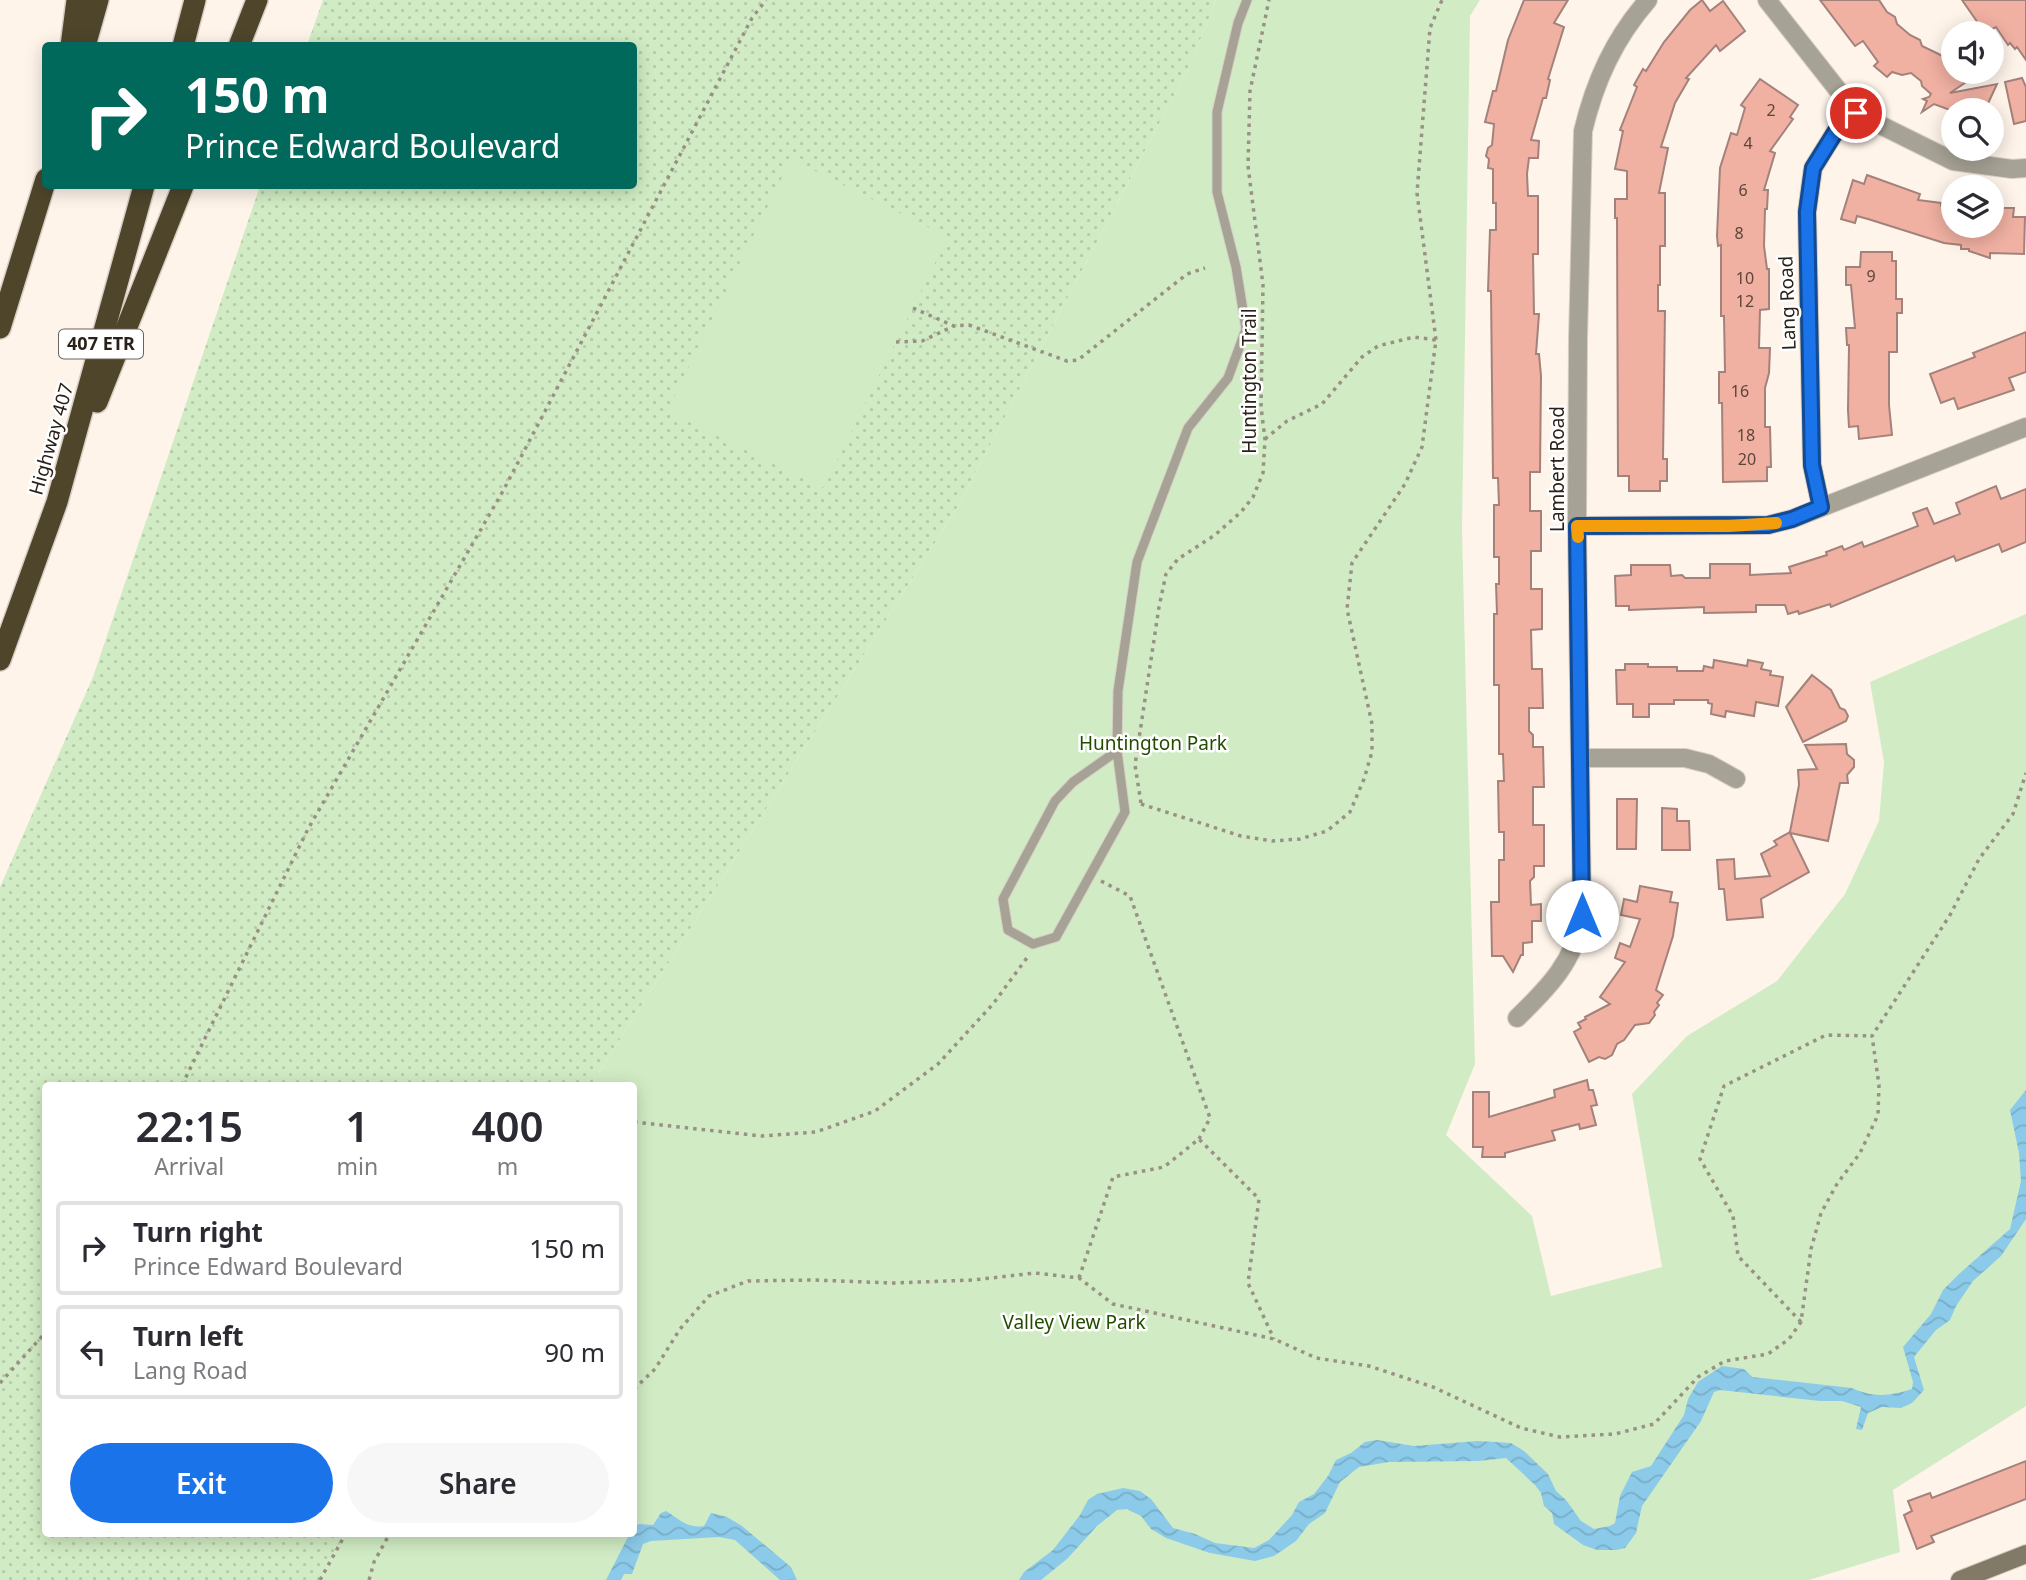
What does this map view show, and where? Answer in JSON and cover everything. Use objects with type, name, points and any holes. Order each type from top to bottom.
[{"type":"highway","points":[[72,42],[77,0]]},
{"type":"highway","points":[[86,42],[98,0]]},
{"type":"highway","points":[[184,42],[195,0]]},
{"type":"highway","points":[[241,42],[257,0]]},
{"type":"highway","points":[[0,328],[43,189]]},
{"type":"highway","name":"Highway 407","points":[[0,660],[57,502],[143,189]]},
{"type":"highway","points":[[57,502],[182,189]]},
{"type":"street","name":"Lambert Road","points":[[1517,1018],[1549,987],[1564,967],[1580,929],[1582,916],[1577,526],[1578,300],[1583,131],[1591,98],[1613,47],[1648,0]]},
{"type":"street","points":[[1767,0],[1856,113],[1953,161],[2026,169]]},
{"type":"street","name":"Lang Road","points":[[1821,507],[1812,465],[1807,212],[1813,168],[1836,131],[1856,113]]},
{"type":"street","points":[[1577,526],[1768,525],[1792,519],[2026,427]]},
{"type":"street","points":[[1582,758],[1693,759],[1709,764],[1735,779]]},
{"type":"street","points":[[1960,1580],[2026,1554]]},
{"type":"lane","points":[[1117,751],[1073,782],[1055,801],[1003,899],[1008,930],[1033,944],[1056,937],[1125,812],[1117,751],[1118,691],[1137,562],[1188,428],[1228,378],[1247,329],[1236,267],[1217,192],[1217,112],[1238,23],[1247,0]]},
{"type":"path","points":[[183,1082],[308,829],[503,491],[752,18],[765,0]]},
{"type":"path","name":"Huntington Trail","points":[[1269,0],[1250,91],[1248,166],[1263,285],[1263,473],[1253,497],[1241,512],[1215,535],[1178,559],[1166,574],[1135,765],[1142,804],[1241,836],[1272,841],[1300,839],[1327,831],[1350,812],[1372,752],[1372,723],[1348,609],[1352,563],[1405,484],[1422,447],[1436,340]]},
{"type":"path","points":[[1265,439],[1287,421],[1322,404],[1362,358],[1378,346],[1414,337],[1436,340],[1417,193],[1430,28],[1442,0]]},
{"type":"path","points":[[896,342],[922,341],[954,327],[969,325],[1067,361],[1078,360],[1187,274],[1205,268]]},
{"type":"path","points":[[913,308],[954,327]]},
{"type":"path","points":[[637,1386],[654,1368],[680,1329],[709,1296],[748,1282],[814,1280],[893,1283],[973,1280],[1035,1273],[1079,1278],[1113,1304],[1274,1339],[1316,1358],[1368,1366],[1433,1387],[1521,1428],[1560,1437],[1615,1434],[1654,1424],[1698,1377],[1725,1361],[1768,1354],[1789,1339],[1801,1322],[1811,1249],[1821,1213],[1837,1184],[1860,1153],[1878,1115],[1879,1085],[1872,1036],[1950,915],[1979,859],[2013,814],[2026,773]]},
{"type":"path","points":[[1079,1278],[1114,1177],[1164,1167],[1199,1139],[1210,1118],[1130,896],[1090,876]]},
{"type":"path","points":[[637,1122],[761,1136],[816,1132],[874,1111],[938,1064],[993,1004],[1028,959],[1033,944]]},
{"type":"path","points":[[1801,1322],[1738,1256],[1733,1216],[1700,1158],[1724,1086],[1826,1035],[1872,1036]]},
{"type":"path","points":[[1199,1139],[1259,1199],[1248,1283],[1274,1339]]},
{"type":"path","points":[[0,1383],[42,1336]]},
{"type":"path","points":[[320,1580],[344,1537]]},
{"type":"path","points":[[369,1580],[374,1562],[388,1537]]},
{"type":"green space","points":[[323,0],[1216,0],[1191,63],[957,508],[593,1082],[42,1082],[42,1537],[344,1537],[320,1580],[0,1580],[0,887],[93,677],[259,189],[637,189],[637,42],[308,42]]},
{"type":"green space","points":[[1216,0],[1480,0],[1470,16],[1462,530],[1475,1064],[1446,1135],[1532,1216],[1551,1296],[1662,1267],[1632,1094],[1687,1036],[1777,981],[1845,894],[1879,821],[1884,762],[1870,682],[2026,614],[2026,1406],[1893,1490],[1900,1552],[1809,1580],[320,1580],[344,1537],[637,1537],[637,1082],[593,1082],[957,508],[1191,63]]},
{"type":"green space","points":[[791,159],[948,237],[823,488],[667,411]]},
{"type":"water","points":[[2026,1090],[2026,1219],[2001,1256],[1973,1281],[1950,1320],[1936,1330],[1914,1357],[1924,1390],[1912,1403],[1901,1408],[1882,1407],[1868,1413],[1862,1430],[1856,1429],[1861,1407],[1842,1401],[1720,1390],[1714,1392],[1701,1421],[1642,1506],[1636,1533],[1625,1548],[1597,1550],[1583,1545],[1554,1524],[1552,1513],[1544,1506],[1541,1493],[1506,1458],[1389,1462],[1359,1467],[1340,1482],[1325,1513],[1309,1524],[1296,1541],[1274,1556],[1255,1561],[1210,1553],[1166,1538],[1151,1529],[1141,1516],[1127,1509],[1117,1510],[1097,1526],[1067,1559],[1041,1580],[1019,1580],[1024,1572],[1053,1550],[1088,1500],[1097,1494],[1123,1488],[1140,1491],[1151,1499],[1173,1528],[1215,1543],[1254,1548],[1269,1540],[1292,1515],[1299,1502],[1314,1494],[1336,1460],[1365,1442],[1377,1440],[1414,1446],[1478,1441],[1511,1443],[1524,1451],[1548,1474],[1556,1491],[1581,1521],[1594,1529],[1610,1526],[1615,1523],[1620,1496],[1632,1472],[1651,1466],[1684,1415],[1688,1399],[1698,1382],[1722,1366],[1744,1369],[1752,1377],[1852,1388],[1875,1395],[1912,1389],[1913,1382],[1903,1347],[1931,1314],[1943,1290],[2010,1229],[2021,1181],[2019,1153],[2010,1110]]},
{"type":"water","points":[[666,1511],[693,1526],[704,1526],[711,1513],[727,1517],[742,1526],[791,1567],[797,1580],[780,1580],[735,1540],[719,1537],[651,1541],[643,1544],[632,1574],[624,1574],[621,1580],[606,1580],[628,1537],[637,1537],[637,1525],[653,1525],[661,1513]]},
{"type":"building","points":[[1524,0],[1568,0],[1554,23],[1564,27],[1548,79],[1546,98],[1543,98],[1531,140],[1539,141],[1538,158],[1529,158],[1527,174],[1528,196],[1538,196],[1538,254],[1533,254],[1534,314],[1539,314],[1536,354],[1539,354],[1541,376],[1540,472],[1530,472],[1530,511],[1541,511],[1541,551],[1531,551],[1531,589],[1542,589],[1542,629],[1531,630],[1532,669],[1542,669],[1543,708],[1529,708],[1529,731],[1533,735],[1533,747],[1543,747],[1544,787],[1533,787],[1533,825],[1544,825],[1544,866],[1534,866],[1534,877],[1530,881],[1531,905],[1541,904],[1541,921],[1532,921],[1532,942],[1523,943],[1523,955],[1513,972],[1503,956],[1492,956],[1491,902],[1499,902],[1499,860],[1504,860],[1504,832],[1499,832],[1498,781],[1504,781],[1503,754],[1499,754],[1499,685],[1494,685],[1494,614],[1497,614],[1499,557],[1494,557],[1494,505],[1499,505],[1498,478],[1493,478],[1491,291],[1488,291],[1490,230],[1496,230],[1496,203],[1493,203],[1493,169],[1488,168],[1489,159],[1486,156],[1492,145],[1494,124],[1485,122],[1493,91],[1496,91],[1508,40]]},
{"type":"building","points":[[1702,0],[1710,11],[1723,1],[1745,31],[1720,51],[1716,45],[1686,78],[1689,79],[1675,103],[1661,147],[1668,148],[1659,193],[1665,193],[1665,246],[1660,246],[1658,285],[1658,311],[1665,311],[1663,459],[1667,459],[1667,481],[1660,481],[1660,491],[1629,491],[1629,476],[1618,476],[1615,199],[1627,199],[1627,171],[1615,169],[1623,131],[1620,130],[1637,87],[1634,85],[1643,69],[1646,71],[1664,42],[1690,10]]},
{"type":"building","points":[[1820,0],[1879,0],[1887,12],[1895,17],[1897,24],[1920,40],[1922,46],[1941,55],[1941,84],[1963,84],[1950,93],[1997,84],[1991,98],[1941,98],[1941,107],[1934,104],[1922,112],[1927,101],[1923,99],[1931,94],[1922,86],[1921,81],[1911,73],[1902,75],[1892,72],[1887,77],[1874,66],[1878,62],[1863,41],[1855,46]]},
{"type":"building","points":[[1962,0],[2026,0],[2026,60],[2017,47],[2015,49],[2010,43],[2008,45],[2004,39],[2004,21],[1977,21]]},
{"type":"building","points":[[2022,78],[2026,87],[2026,121],[2014,124],[2005,82]]},
{"type":"building","points":[[1760,79],[1798,105],[1790,117],[1793,119],[1770,151],[1775,153],[1764,190],[1768,190],[1764,246],[1769,269],[1769,309],[1760,310],[1759,348],[1770,348],[1769,373],[1765,388],[1765,427],[1770,427],[1771,467],[1767,467],[1767,481],[1723,482],[1719,372],[1725,372],[1724,316],[1721,316],[1721,245],[1718,246],[1717,236],[1720,168],[1731,133],[1737,135],[1745,108],[1741,105]]},
{"type":"building","points":[[1867,175],[1920,194],[1918,200],[1941,203],[1941,238],[2004,238],[2004,208],[2014,208],[2013,217],[2025,217],[2024,254],[1990,253],[1990,258],[1969,249],[1961,249],[1961,245],[1944,243],[1857,216],[1855,223],[1841,219],[1853,180],[1864,184]]},
{"type":"building","points":[[1861,252],[1892,252],[1892,261],[1896,261],[1896,299],[1902,299],[1902,313],[1897,313],[1897,352],[1889,352],[1892,435],[1859,439],[1858,426],[1849,427],[1849,345],[1846,328],[1855,328],[1851,285],[1846,285],[1846,267],[1860,267]]},
{"type":"building","points":[[2026,332],[2026,372],[2009,378],[2014,390],[1958,409],[1954,398],[1941,403],[1930,374],[1975,357],[1973,353]]},
{"type":"building","points":[[1996,486],[2001,499],[2026,489],[2026,542],[2002,552],[1999,544],[1956,561],[1954,556],[1831,607],[1830,604],[1799,614],[1798,611],[1788,614],[1785,605],[1756,605],[1756,612],[1704,613],[1704,607],[1629,610],[1629,606],[1616,606],[1615,576],[1631,575],[1631,565],[1670,565],[1671,576],[1682,575],[1685,578],[1710,578],[1710,564],[1750,564],[1750,575],[1791,573],[1789,567],[1827,555],[1826,552],[1842,546],[1844,550],[1862,542],[1864,547],[1918,526],[1913,513],[1927,508],[1934,524],[1960,514],[1956,503]]},
{"type":"building","points":[[1714,660],[1747,666],[1748,660],[1763,663],[1761,669],[1771,671],[1770,675],[1783,677],[1778,706],[1756,702],[1754,716],[1726,711],[1725,717],[1711,714],[1712,704],[1708,703],[1708,700],[1674,700],[1674,704],[1649,704],[1649,717],[1633,717],[1633,704],[1617,704],[1616,670],[1625,670],[1625,664],[1677,667],[1677,671],[1703,671],[1704,666],[1713,668]]},
{"type":"building","points":[[1812,675],[1831,690],[1840,708],[1845,710],[1848,716],[1846,721],[1803,742],[1786,707]]},
{"type":"building","points":[[1846,744],[1847,754],[1854,760],[1854,767],[1847,775],[1848,783],[1840,783],[1828,841],[1790,833],[1809,872],[1761,899],[1763,917],[1727,920],[1724,889],[1719,889],[1717,860],[1734,859],[1735,879],[1770,876],[1761,854],[1777,845],[1774,841],[1790,832],[1799,785],[1798,770],[1817,769],[1805,745]]},
{"type":"building","points":[[1617,799],[1637,799],[1636,849],[1617,849]]},
{"type":"building","points":[[1662,808],[1677,809],[1677,821],[1689,821],[1690,850],[1662,850]]},
{"type":"building","points":[[1640,886],[1672,892],[1670,902],[1678,903],[1673,936],[1656,990],[1663,995],[1649,1023],[1635,1025],[1624,1040],[1617,1044],[1612,1055],[1589,1062],[1574,1032],[1581,1028],[1578,1023],[1586,1019],[1585,1017],[1610,1004],[1600,997],[1625,962],[1615,958],[1620,943],[1630,947],[1640,919],[1621,915],[1624,899],[1637,902]]},
{"type":"building","points":[[1587,1080],[1597,1105],[1591,1106],[1596,1125],[1580,1129],[1579,1124],[1552,1131],[1555,1140],[1505,1153],[1505,1157],[1482,1157],[1483,1147],[1473,1147],[1473,1092],[1489,1092],[1489,1117],[1555,1097],[1554,1090]]},
{"type":"building","points":[[2026,1461],[2026,1499],[1931,1536],[1934,1542],[1917,1549],[1904,1515],[1912,1511],[1908,1501],[1930,1493],[1932,1498]]},
{"type":"slow traffic","points":[[1578,537],[1577,526],[1729,526],[1776,523]]},
{"type":"route","points":[[1582,916],[1577,526],[1768,525],[1821,507],[1812,465],[1807,212],[1813,168],[1836,131],[1856,113]]},
{"type":"park label","name":"Huntington Park","points":[[1153,743]]},
{"type":"park label","name":"Valley View Park","points":[[1074,1322]]}]
